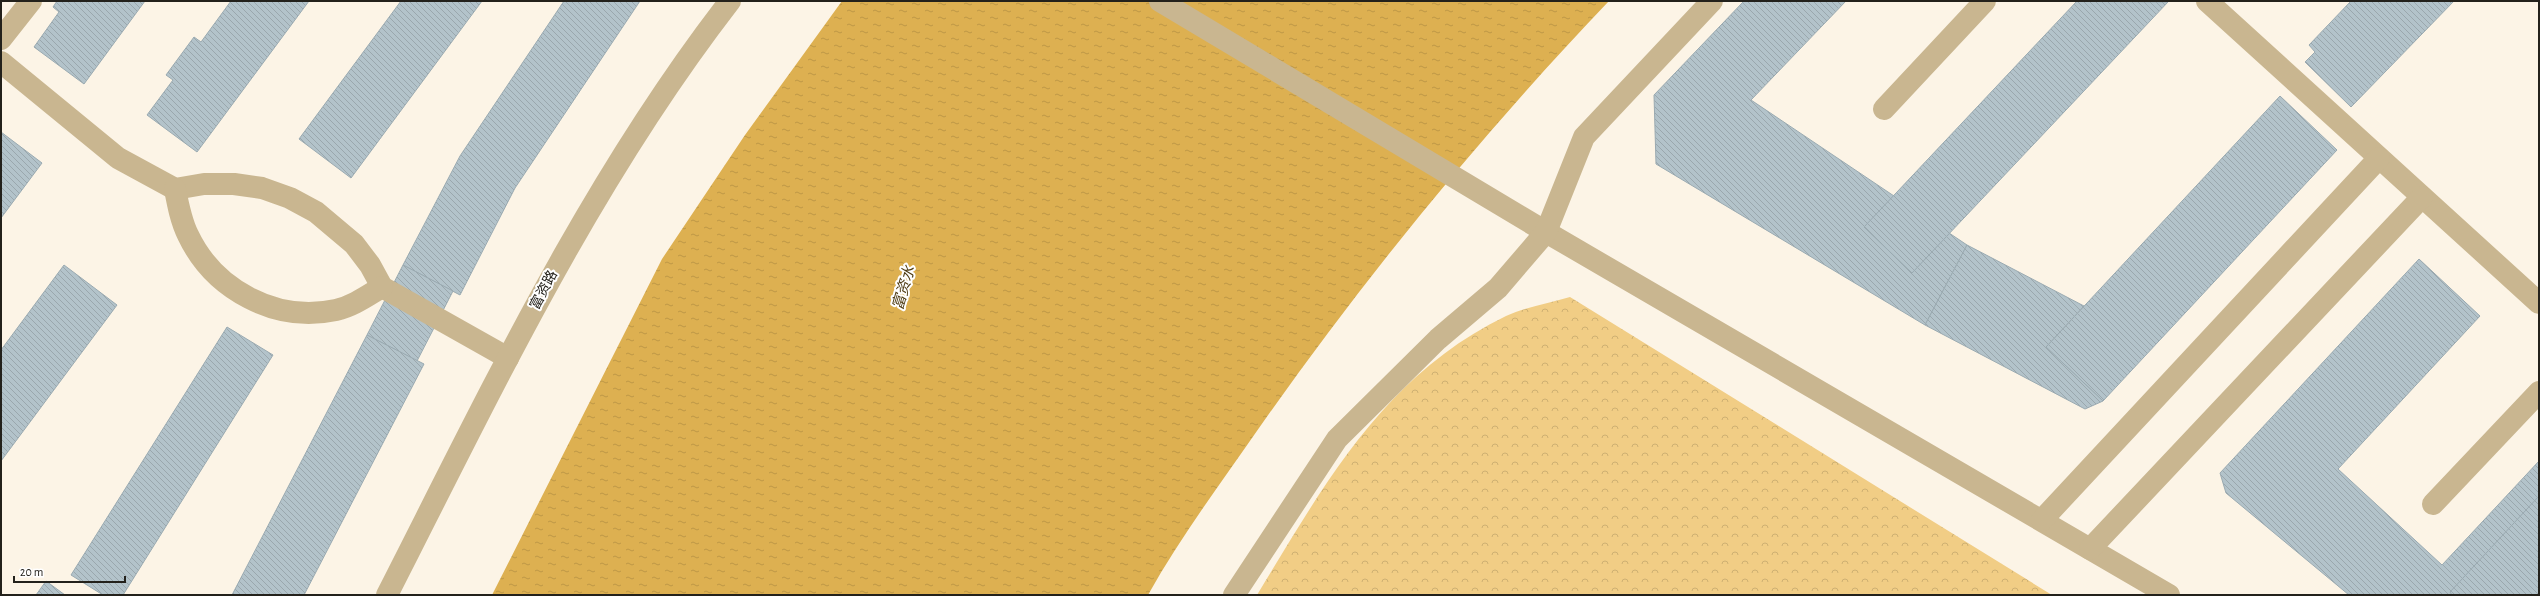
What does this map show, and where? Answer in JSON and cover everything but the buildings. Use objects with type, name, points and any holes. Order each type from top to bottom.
[{"type":"street","points":[[1,39],[31,1]]},
{"type":"street","name":"富资路","points":[[387,595],[545,287],[598,195],[650,112],[730,1]]},
{"type":"street","points":[[1160,1],[1546,232],[2169,595]]},
{"type":"street","points":[[1234,595],[1337,439],[1438,339],[1498,288],[1546,232],[1584,137],[1712,1]]},
{"type":"street","points":[[1884,109],[1985,1]]},
{"type":"street","points":[[2206,1],[2539,303]]},
{"type":"street","points":[[2,65],[118,158],[175,189],[204,184],[234,184],[262,188],[290,198],[316,212],[336,227],[354,244],[370,265],[382,287],[508,358]]},
{"type":"street","points":[[2042,520],[2379,158]]},
{"type":"street","points":[[175,189],[179,212],[188,235],[200,256],[216,276],[237,292],[260,304],[297,312],[336,310],[360,301],[382,287]]},
{"type":"street","points":[[2090,549],[2422,197]]},
{"type":"street","points":[[2433,504],[2539,392]]},
{"type":"green space","points":[[1570,297],[2052,595],[1257,595],[1307,513],[1333,474],[1361,436],[1391,401],[1425,369],[1463,340],[1506,316]]},
{"type":"water","name":"富资水","points":[[842,1],[1609,1],[1562,51],[1470,155],[1341,316],[1299,372],[1216,489],[1148,595],[492,595],[662,259],[745,135]]}]
